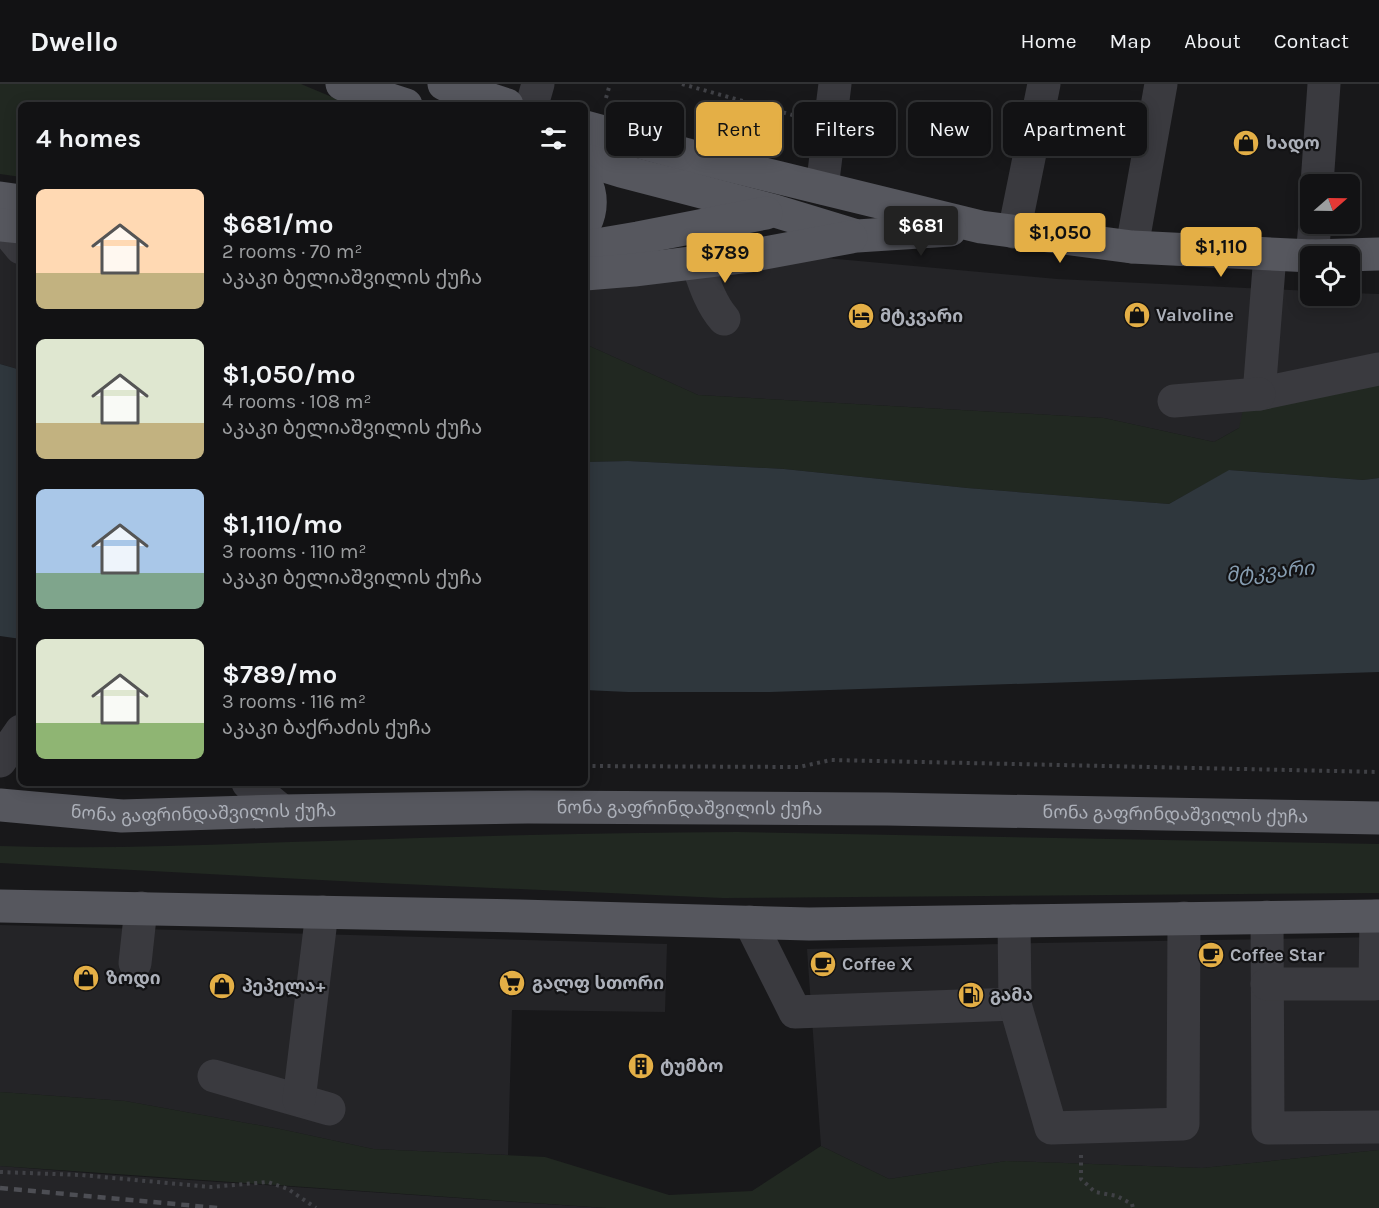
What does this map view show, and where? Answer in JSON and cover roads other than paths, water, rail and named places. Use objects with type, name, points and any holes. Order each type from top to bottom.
[{"type":"main road","points":[[342,84],[397,102]]},
{"type":"main road","points":[[444,84],[498,102]]},
{"type":"main road","points":[[588,128],[695,157],[981,227],[1132,248],[1300,256]]},
{"type":"main road","points":[[588,161],[775,211],[857,236]]},
{"type":"main road","points":[[588,186],[591,205],[588,214]]},
{"type":"main road","points":[[588,246],[775,211],[828,190]]},
{"type":"main road","points":[[588,274],[749,256],[857,236],[981,227]]},
{"type":"main road","points":[[1360,255],[1379,254]]},
{"type":"main road","name":"ნონა გაფრინდაშვილის ქუჩა","points":[[0,805],[122,816],[528,807],[1379,818]]},
{"type":"main road","points":[[0,906],[809,924],[1377,916]]},
{"type":"lane","points":[[533,102],[538,84]]},
{"type":"lane","points":[[828,190],[830,125],[835,84]]},
{"type":"lane","points":[[1014,232],[1044,84]]},
{"type":"lane","points":[[1132,248],[1161,84]]},
{"type":"lane","points":[[1318,174],[1324,84]]},
{"type":"lane","points":[[1259,394],[1270,255]]},
{"type":"lane","points":[[697,262],[708,294],[724,319]]},
{"type":"lane","points":[[1174,401],[1259,394],[1379,369]]},
{"type":"lane","points":[[0,761],[18,735]]},
{"type":"lane","points":[[252,786],[282,811]]},
{"type":"lane","points":[[135,963],[141,908]]},
{"type":"lane","points":[[214,1076],[314,1105],[322,912]]},
{"type":"lane","points":[[1267,984],[1375,984],[1377,916]]},
{"type":"lane","points":[[1267,917],[1268,1128],[1379,1127]]},
{"type":"lane","points":[[1014,921],[1015,1004],[1051,1128],[1183,1124],[1184,918]]},
{"type":"lane","points":[[750,922],[795,1012],[1015,1004]]},
{"type":"water","points":[[0,364],[18,369],[18,639],[0,636]]},
{"type":"water","points":[[628,461],[784,469],[967,488],[1169,504],[1229,470],[1363,480],[1379,478],[1379,672],[770,692],[588,690],[588,462]]},
{"type":"railway","points":[[0,1188],[218,1208]]},
{"type":"place","name":"ხადო","points":[[1246,143]]},
{"type":"place","name":"Valvoline","points":[[1137,315]]},
{"type":"place","name":"მტკვარი","points":[[861,316]]},
{"type":"place","name":"Coffee Star","points":[[1211,955]]},
{"type":"place","name":"Coffee X","points":[[823,964]]},
{"type":"place","name":"ზოდი","points":[[86,978]]},
{"type":"place","name":"გალფ სთორი","points":[[512,983]]},
{"type":"place","name":"პეპელა+","points":[[222,986]]},
{"type":"place","name":"გამა","points":[[971,995]]},
{"type":"place","name":"ტუმბო","points":[[641,1066]]}]
